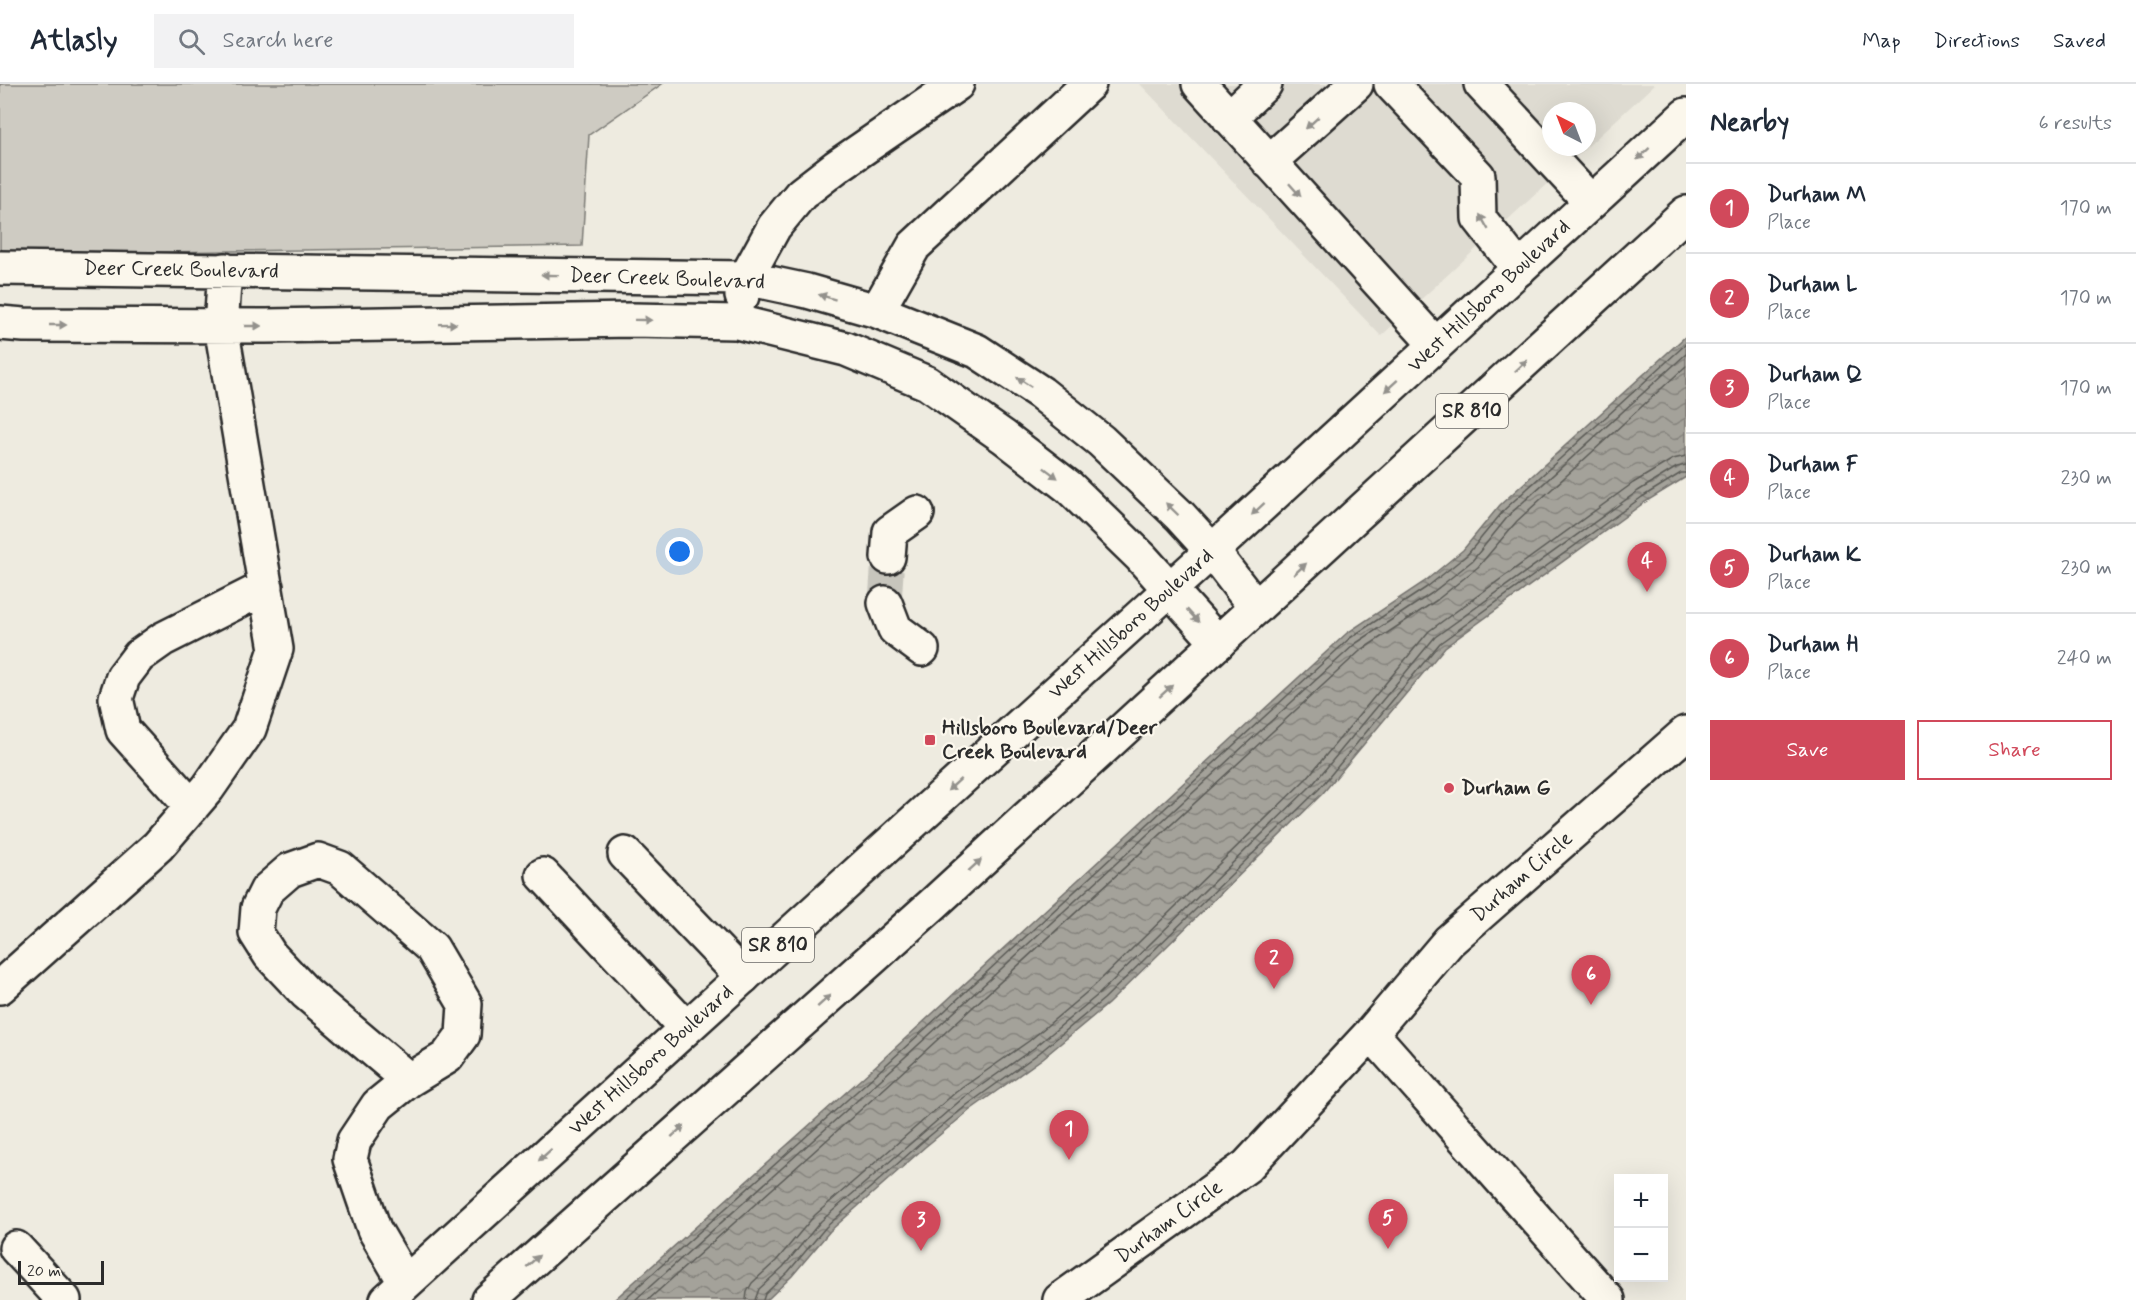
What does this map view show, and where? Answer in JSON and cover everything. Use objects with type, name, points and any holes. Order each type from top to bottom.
[{"type":"street","points":[[737,322],[746,278],[774,227],[801,194],[836,167],[957,84]]},
{"type":"street","points":[[877,311],[914,246],[1089,84]]},
{"type":"street","points":[[1199,84],[1436,345]]},
{"type":"street","points":[[1229,118],[1265,84]]},
{"type":"street","points":[[1269,162],[1356,84]]},
{"type":"street","points":[[1391,84],[1478,176],[1479,218],[1519,269]]},
{"type":"street","points":[[1481,84],[1591,202]]},
{"type":"street","name":"West Hillsboro Boulevard","points":[[399,1294],[686,1028],[1212,551],[1686,115]]},
{"type":"street","name":"SR 810","points":[[489,1300],[932,904],[1686,213]]},
{"type":"street","name":"Deer Creek Boulevard","points":[[0,268],[746,278],[807,291],[877,311],[977,351],[1041,393],[1101,441],[1180,516],[1212,551],[1256,608]]},
{"type":"street","points":[[0,987],[158,846],[208,788],[249,729],[276,649],[221,326],[225,270]]},
{"type":"street","name":"Deer Creek Boulevard","points":[[0,323],[221,326],[631,320],[737,322],[846,350],[927,383],[1069,486],[1141,557],[1218,643]]},
{"type":"street","points":[[888,557],[890,532],[917,513]]},
{"type":"street","points":[[192,807],[123,730],[116,698],[123,677],[139,656],[164,639],[266,587]]},
{"type":"street","points":[[885,603],[895,629],[922,649]]},
{"type":"street","name":"Durham Circle","points":[[1060,1300],[1247,1166],[1371,1033],[1449,941],[1686,733]]},
{"type":"street","points":[[625,854],[743,977]]},
{"type":"street","points":[[399,1294],[350,1159],[354,1141],[378,1105],[409,1080],[447,1057],[463,1035],[465,1004],[432,948],[340,868],[318,860],[290,870],[267,890],[258,908],[256,933],[270,955],[306,993],[409,1080]]},
{"type":"street","points":[[543,875],[686,1028]]},
{"type":"street","points":[[1371,1033],[1608,1300]]},
{"type":"street","points":[[16,1248],[64,1300]]},
{"type":"shaded area","points":[[0,84],[662,84],[589,135],[582,246],[28,254],[0,253]]},
{"type":"shaded area","points":[[1140,84],[1655,84],[1596,139],[1596,102],[1542,102],[1542,156],[1577,156],[1381,336]]},
{"type":"water","points":[[1686,336],[1686,477],[1645,502],[1445,647],[1323,793],[1108,1004],[1043,1058],[970,1110],[925,1147],[830,1231],[792,1276],[767,1300],[614,1300],[871,1070],[1347,633],[1424,582],[1463,550],[1500,505]]},
{"type":"tunnel","points":[[885,603],[888,557]]},
{"type":"place","name":"Durham F","points":[[1647,592]]},
{"type":"place","name":"Hillsboro Boulevard/Deer Creek Boulevard","points":[[930,740]]},
{"type":"place","name":"Durham G","points":[[1449,788]]},
{"type":"place","name":"Durham L","points":[[1274,989]]},
{"type":"place","name":"Durham H","points":[[1591,1005]]},
{"type":"place","name":"Durham M","points":[[1069,1160]]},
{"type":"place","name":"Durham K","points":[[1388,1249]]},
{"type":"place","name":"Durham Q","points":[[921,1251]]}]
